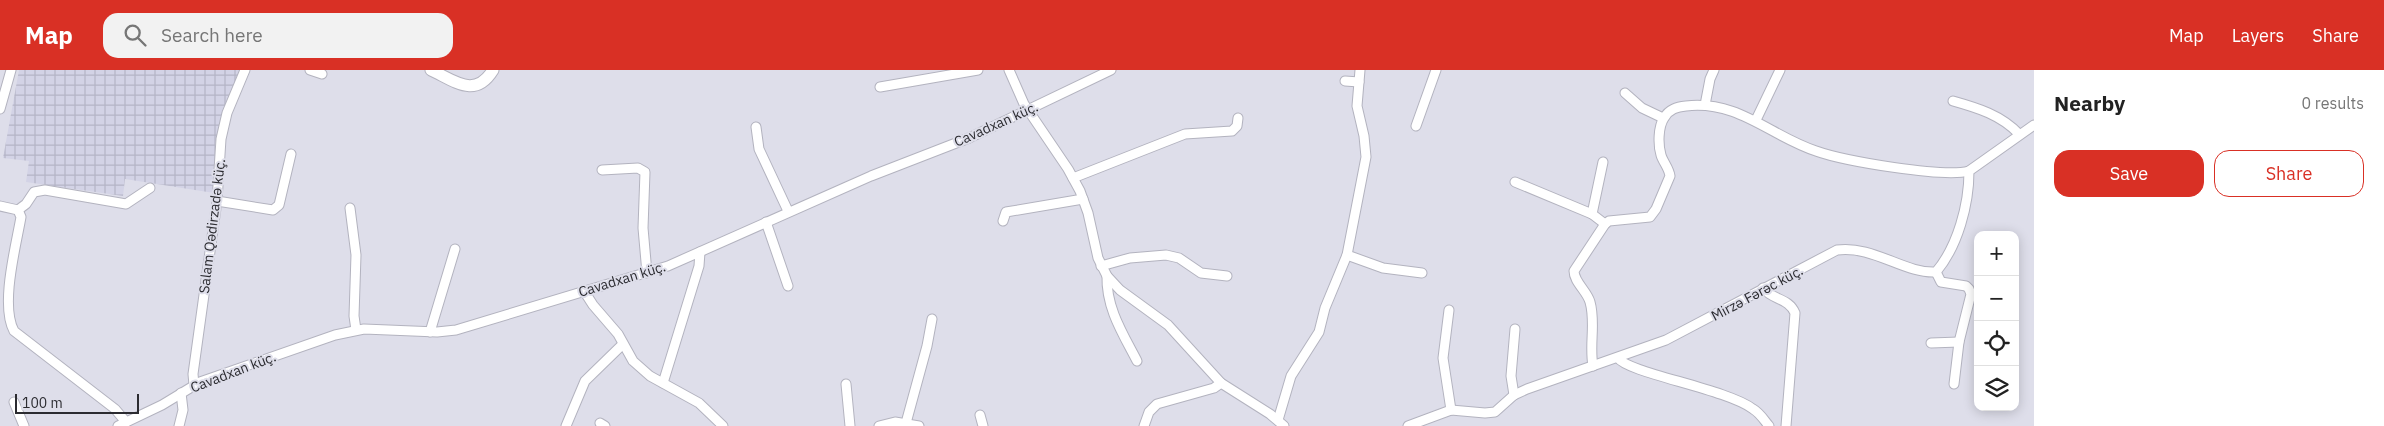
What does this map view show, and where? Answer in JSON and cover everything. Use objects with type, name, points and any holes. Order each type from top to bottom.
[{"type":"street","points":[[0,109],[11,70]]},
{"type":"street","name":"Salam Qədirzadə küç.","points":[[194,385],[193,374],[217,201],[224,126],[231,102],[245,70]]},
{"type":"street","points":[[310,70],[322,74]]},
{"type":"street","points":[[431,70],[466,86],[474,87],[486,80],[493,70]]},
{"type":"street","points":[[880,87],[978,70]]},
{"type":"street","points":[[1008,70],[1028,111],[1073,178],[1083,199],[1101,266],[1107,276],[1120,290],[1168,325],[1221,383],[1281,423],[1291,376],[1319,332],[1325,308],[1341,274],[1347,255],[1366,156],[1364,136],[1358,115],[1360,70]]},
{"type":"street","name":"Cavadxan küç.","points":[[122,424],[162,405],[194,385],[356,330],[375,328],[444,332],[480,324],[647,273],[700,252],[871,176],[969,138],[1111,70]]},
{"type":"street","points":[[1416,126],[1436,70]]},
{"type":"street","points":[[1705,105],[1710,79],[1714,70]]},
{"type":"street","points":[[1756,120],[1780,70]]},
{"type":"street","points":[[1344,81],[1359,82]]},
{"type":"street","points":[[1625,93],[1642,108],[1663,118]]},
{"type":"street","points":[[1953,101],[1982,109],[2008,123],[2019,134]]},
{"type":"street","points":[[1593,366],[1592,311],[1587,294],[1574,276],[1574,271],[1605,224],[1610,221],[1650,217],[1656,209],[1670,176],[1660,149],[1663,118],[1676,107],[1705,105],[1756,120],[1804,146],[1826,154],[1935,172],[1959,174],[1969,170],[2034,125]]},
{"type":"street","points":[[1073,178],[1185,134],[1232,131],[1237,126],[1238,118]]},
{"type":"street","points":[[756,127],[759,149],[788,212]]},
{"type":"street","points":[[217,201],[276,209],[279,205],[292,154]]},
{"type":"street","points":[[1592,214],[1603,162]]},
{"type":"street","points":[[602,170],[638,168],[645,172],[644,228],[647,273]]},
{"type":"street","points":[[1954,384],[1959,342],[1974,288],[1941,282],[1936,272],[1945,259],[1963,219],[1969,191],[1969,170]]},
{"type":"street","points":[[1515,182],[1592,214],[1605,224]]},
{"type":"street","points":[[0,206],[18,210],[26,204],[34,192],[45,190],[126,204],[150,188]]},
{"type":"street","points":[[1003,221],[1006,212],[1083,199]]},
{"type":"street","points":[[350,208],[356,255],[354,316],[356,330]]},
{"type":"street","points":[[18,210],[21,217],[9,293],[12,328],[20,337],[115,408],[122,424]]},
{"type":"street","points":[[766,222],[788,286]]},
{"type":"street","points":[[430,332],[455,249]]},
{"type":"street","name":"Mirzə Fərəc küç.","points":[[1408,426],[1451,410],[1495,412],[1514,395],[1526,389],[1666,340],[1763,288],[1842,249],[1868,253],[1924,271],[1936,272]]},
{"type":"street","points":[[663,384],[699,266],[700,252]]},
{"type":"street","points":[[1101,266],[1130,258],[1166,255],[1179,258],[1201,273],[1227,276]]},
{"type":"street","points":[[1347,255],[1383,268],[1422,273]]},
{"type":"street","points":[[1107,276],[1107,294],[1110,305],[1137,361]]},
{"type":"street","points":[[1763,288],[1771,296],[1791,305],[1795,313],[1786,426]]},
{"type":"street","points":[[584,291],[592,305],[613,328],[633,361],[663,384],[699,404],[723,426]]},
{"type":"street","points":[[1449,310],[1442,358],[1451,410]]},
{"type":"street","points":[[906,423],[927,346],[932,319]]},
{"type":"street","points":[[1514,395],[1511,384],[1515,329]]},
{"type":"street","points":[[1931,343],[1959,342]]},
{"type":"street","points":[[566,426],[585,381],[622,345]]},
{"type":"street","points":[[1618,358],[1627,366],[1697,385],[1725,395],[1751,407],[1767,426]]},
{"type":"street","points":[[1144,426],[1149,412],[1157,404],[1214,388],[1221,383]]},
{"type":"street","points":[[846,384],[850,426]]},
{"type":"street","points":[[180,426],[183,410],[181,393]]},
{"type":"street","points":[[14,402],[24,426]]},
{"type":"street","points":[[980,415],[983,426]]},
{"type":"street","points":[[879,426],[894,422],[919,426]]},
{"type":"shaded area","points":[[19,70],[240,70],[225,105],[215,144],[214,193],[125,179],[123,196],[26,182],[29,161],[3,158]]}]
